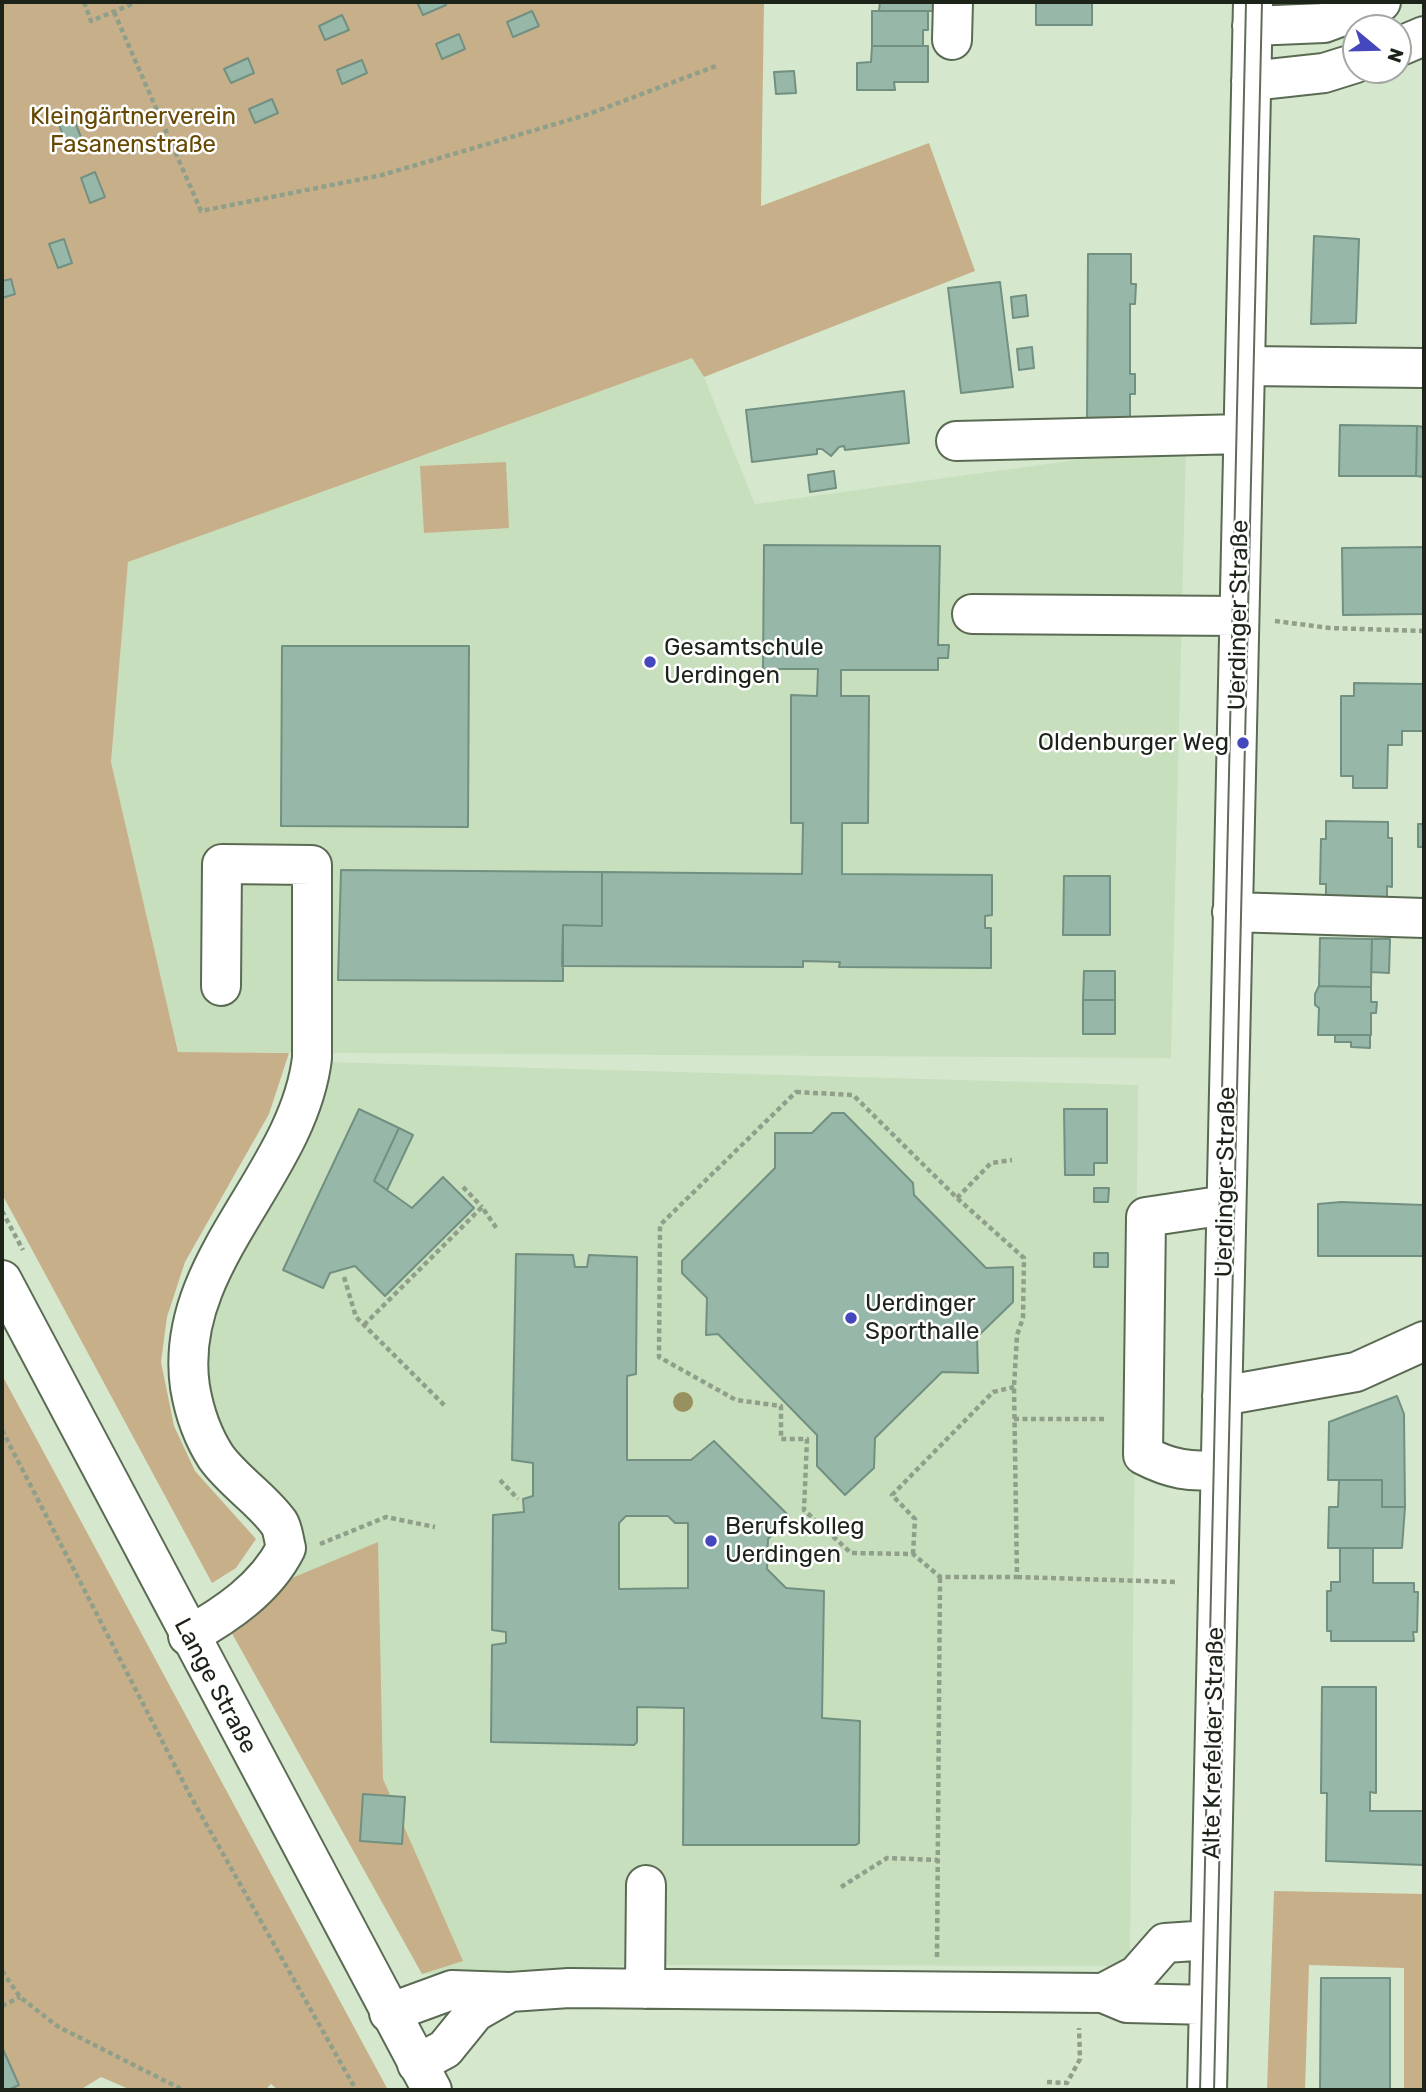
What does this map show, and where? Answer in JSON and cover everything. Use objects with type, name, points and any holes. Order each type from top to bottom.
[{"type":"street","points":[[952,40],[953,2]]},
{"type":"street","points":[[1253,14],[1324,23],[1381,2]]},
{"type":"street","name":"Uerdinger Straße","points":[[1222,1396],[1253,14]]},
{"type":"street","points":[[1251,81],[1324,73],[1342,68]]},
{"type":"street","points":[[1245,366],[1424,368]]},
{"type":"street","points":[[956,441],[1243,434]]},
{"type":"street","points":[[972,614],[1239,616]]},
{"type":"street","points":[[188,1636],[219,1619],[275,1571],[286,1548],[280,1524],[216,1457],[199,1422],[190,1387],[189,1345],[212,1270],[267,1179],[296,1123],[309,1085],[312,1058],[312,865],[222,864],[221,986]]},
{"type":"street","points":[[1232,912],[1424,918]]},
{"type":"street","points":[[1220,1469],[1193,1473],[1163,1465],[1143,1455],[1146,1217],[1226,1205]]},
{"type":"street","name":"Lange Straße","points":[[2,1280],[188,1636],[424,2077]]},
{"type":"street","points":[[1222,1396],[1356,1372],[1424,1341]]},
{"type":"street","name":"Alte Krefelder Straße","points":[[1207,2090],[1222,1396]]},
{"type":"street","points":[[645,1989],[646,1885]]},
{"type":"street","points":[[1091,1993],[1137,1975],[1165,1943],[1210,1940]]},
{"type":"street","points":[[389,2013],[452,1990],[1091,1993],[1127,2003],[1209,2005]]},
{"type":"street","points":[[424,2077],[475,2012],[510,1992]]},
{"type":"path","points":[[84,2],[91,21],[137,2]]},
{"type":"path","points":[[114,12],[201,211],[382,175],[586,115],[716,66]]},
{"type":"path","points":[[1239,616],[1330,628],[1424,631]]},
{"type":"path","points":[[1017,1577],[1014,1387],[1017,1335],[1023,1318],[1024,1258],[957,1198],[853,1095],[796,1092],[660,1225],[659,1357],[736,1400],[781,1406],[781,1439],[807,1439],[804,1510],[851,1553],[913,1554],[940,1577],[1175,1582]]},
{"type":"path","points":[[957,1198],[991,1163],[1012,1160]]},
{"type":"path","points":[[463,1187],[482,1207],[497,1229]]},
{"type":"path","points":[[364,1325],[482,1207]]},
{"type":"path","points":[[344,1277],[356,1317],[445,1406]]},
{"type":"path","points":[[913,1554],[915,1519],[892,1495],[993,1392],[1014,1387]]},
{"type":"path","points":[[1014,1419],[1094,1419]]},
{"type":"path","points":[[2,1430],[191,1797],[356,2090]]},
{"type":"path","points":[[500,1480],[518,1499]]},
{"type":"path","points":[[286,1548],[320,1544],[386,1517],[435,1527]]},
{"type":"path","points":[[937,1991],[940,1577]]},
{"type":"path","points":[[841,1887],[887,1858],[938,1860]]},
{"type":"path","points":[[2,1971],[20,1997],[57,2026],[183,2090]]},
{"type":"path","points":[[1047,2082],[1067,2082],[1080,2059],[1091,1993]]},
{"type":"path","points":[[2,2006],[20,1997]]},
{"type":"shaded area","name":"Gesamtschule Uerdingen","points":[[692,358],[704,377],[755,504],[1186,445],[1171,1058],[178,1052],[111,762],[128,561]]},
{"type":"shaded area","name":"Berufskolleg Uerdingen","points":[[327,1062],[1138,1085],[1130,1966],[645,1965],[422,1974],[229,1628],[292,1578],[286,1504],[232,1451],[201,1380],[211,1308]]},
{"type":"green space","name":"Kleingärtnerverein Fasanenstraße","points":[[2,2],[764,2],[761,206],[929,143],[975,271],[704,377],[692,358],[128,562],[111,762],[178,1052],[289,1053],[269,1114],[185,1262],[167,1317],[161,1362],[174,1426],[195,1471],[256,1539],[236,1568],[212,1583],[2,1194]]},
{"type":"green space","points":[[506,462],[509,528],[424,533],[420,466]]},
{"type":"green space","points":[[2,1375],[388,2090],[278,2090],[271,2084],[265,2090],[131,2090],[101,2077],[80,2090],[2,2090]]},
{"type":"green space","points":[[378,1542],[383,1779],[463,1961],[422,1974],[229,1628],[292,1578]]},
{"type":"green space","points":[[1274,1891],[1424,1894],[1424,2090],[1404,2090],[1404,1968],[1309,1965],[1305,2090],[1267,2090]]},
{"type":"building","points":[[417,2],[445,2],[446,5],[423,15]]},
{"type":"building","points":[[880,2],[935,2],[935,11],[879,11]]},
{"type":"building","points":[[1036,2],[1092,2],[1092,25],[1036,25]]},
{"type":"building","points":[[532,11],[539,26],[513,37],[507,22]]},
{"type":"building","points":[[872,11],[928,11],[928,30],[923,30],[923,46],[872,46]]},
{"type":"building","points":[[342,15],[349,30],[325,40],[319,26]]},
{"type":"building","points":[[459,34],[465,49],[442,59],[436,44]]},
{"type":"building","points":[[872,46],[928,46],[928,82],[894,82],[895,90],[857,90],[857,63],[871,62]]},
{"type":"building","points":[[248,58],[254,73],[231,83],[224,69]]},
{"type":"building","points":[[362,60],[367,73],[342,84],[337,70]]},
{"type":"building","points":[[794,71],[796,93],[776,94],[774,72]]},
{"type":"building","points":[[272,99],[278,113],[255,123],[249,109]]},
{"type":"building","points":[[74,120],[84,144],[69,150],[59,125]]},
{"type":"building","points":[[95,172],[105,197],[90,203],[81,178]]},
{"type":"building","points":[[1314,236],[1359,239],[1356,323],[1311,324]]},
{"type":"building","points":[[64,239],[72,263],[58,268],[49,244]]},
{"type":"building","points":[[1088,254],[1131,254],[1131,284],[1136,284],[1135,304],[1130,304],[1130,374],[1135,374],[1135,394],[1130,394],[1130,424],[1087,424]]},
{"type":"building","points":[[11,279],[15,294],[2,298],[2,281]]},
{"type":"building","points":[[1000,282],[1013,387],[961,393],[948,288]]},
{"type":"building","points":[[1026,295],[1028,316],[1013,318],[1011,297]]},
{"type":"building","points":[[1032,347],[1034,368],[1019,370],[1017,349]]},
{"type":"building","points":[[904,391],[909,443],[845,450],[844,446],[839,447],[831,456],[822,449],[817,449],[817,454],[752,462],[746,410]]},
{"type":"building","points":[[1340,425],[1417,426],[1416,476],[1339,476]]},
{"type":"building","points":[[1417,426],[1424,427],[1424,477],[1416,476]]},
{"type":"building","points":[[834,471],[836,488],[810,492],[808,475]]},
{"type":"building","points":[[764,545],[940,546],[938,645],[949,645],[948,658],[938,658],[938,670],[841,670],[841,696],[869,696],[868,823],[842,823],[842,874],[992,875],[992,915],[985,916],[985,928],[991,928],[991,968],[839,967],[840,962],[803,961],[803,967],[562,966],[563,925],[602,926],[602,872],[802,874],[803,823],[791,823],[791,695],[817,696],[818,669],[763,669]]},
{"type":"building","points":[[1424,547],[1424,614],[1343,615],[1342,548]]},
{"type":"building","points":[[282,646],[469,646],[468,827],[281,826]]},
{"type":"building","points":[[1354,683],[1424,684],[1424,731],[1402,731],[1402,745],[1388,745],[1387,788],[1353,788],[1353,776],[1341,776],[1341,696],[1354,696]]},
{"type":"building","points":[[1326,821],[1388,822],[1388,838],[1392,838],[1392,887],[1387,886],[1387,903],[1326,903],[1326,884],[1320,884],[1321,839],[1326,839]]},
{"type":"building","points":[[1418,824],[1424,824],[1424,847],[1418,847]]},
{"type":"building","points":[[341,870],[602,872],[602,926],[563,925],[563,981],[338,980]]},
{"type":"building","points":[[1064,876],[1110,876],[1110,935],[1063,935]]},
{"type":"building","points":[[1320,938],[1372,939],[1371,987],[1319,986]]},
{"type":"building","points":[[1372,939],[1390,939],[1389,973],[1371,972]]},
{"type":"building","points":[[1084,971],[1115,971],[1115,1000],[1083,1000]]},
{"type":"building","points":[[1319,986],[1371,987],[1371,1002],[1377,1002],[1376,1013],[1371,1013],[1371,1035],[1318,1035],[1319,1008],[1315,1005],[1315,994]]},
{"type":"building","points":[[1083,1000],[1115,1000],[1115,1034],[1083,1034]]},
{"type":"building","points":[[1335,1035],[1370,1035],[1370,1048],[1351,1047],[1351,1042],[1335,1042]]},
{"type":"building","points":[[359,1109],[399,1128],[374,1181],[412,1208],[443,1177],[474,1208],[385,1296],[355,1266],[330,1273],[323,1288],[283,1270]]},
{"type":"building","points":[[1064,1109],[1107,1109],[1107,1163],[1094,1163],[1094,1175],[1065,1175]]},
{"type":"building","name":"Uerdinger Sporthalle","points":[[832,1113],[844,1113],[913,1183],[914,1195],[986,1268],[1013,1267],[1013,1302],[977,1337],[978,1373],[942,1372],[875,1438],[874,1468],[845,1495],[817,1466],[817,1435],[718,1334],[706,1335],[707,1298],[682,1273],[682,1261],[775,1168],[775,1133],[812,1133]]},
{"type":"building","points":[[399,1128],[413,1135],[387,1190],[374,1181]]},
{"type":"building","points":[[1094,1188],[1109,1188],[1108,1202],[1094,1202]]},
{"type":"building","points":[[1341,1202],[1424,1205],[1424,1256],[1318,1256],[1318,1204]]},
{"type":"building","points":[[1094,1253],[1108,1253],[1108,1267],[1094,1267]]},
{"type":"building","points":[[516,1254],[573,1255],[575,1267],[587,1267],[589,1255],[637,1257],[636,1374],[627,1376],[627,1460],[691,1460],[714,1441],[789,1516],[768,1539],[767,1569],[786,1588],[824,1591],[822,1718],[860,1721],[859,1843],[683,1845],[684,1708],[637,1707],[637,1742],[634,1745],[491,1742],[492,1645],[506,1643],[506,1632],[492,1630],[493,1515],[524,1512],[523,1499],[533,1496],[533,1463],[512,1460]],"holes":[[[626,1516],[668,1516],[675,1523],[688,1523],[688,1588],[619,1589],[619,1523]]]},
{"type":"building","points":[[1397,1396],[1404,1414],[1405,1507],[1382,1507],[1382,1480],[1328,1480],[1329,1422]]},
{"type":"building","points":[[1339,1480],[1382,1480],[1382,1507],[1405,1507],[1402,1548],[1328,1548],[1329,1507],[1338,1507]]},
{"type":"building","points":[[1340,1548],[1373,1548],[1373,1583],[1414,1583],[1414,1592],[1418,1592],[1417,1632],[1413,1632],[1414,1641],[1331,1641],[1331,1631],[1327,1631],[1327,1591],[1331,1591],[1331,1582],[1340,1582]]},
{"type":"building","points":[[1322,1687],[1376,1687],[1376,1793],[1370,1792],[1370,1811],[1424,1811],[1424,1865],[1326,1861],[1327,1793],[1321,1793]]},
{"type":"building","points":[[363,1794],[405,1797],[402,1844],[360,1841]]},
{"type":"building","points":[[1321,1978],[1390,1978],[1390,2090],[1320,2090]]},
{"type":"building","points":[[2,2047],[19,2085],[8,2090],[2,2090]]},
{"type":"tram line","points":[[1200,2090],[1246,2]]},
{"type":"tram line","points":[[1214,2090],[1262,2]]},
{"type":"place","name":"Gesamtschule Uerdingen","points":[[650,662]]},
{"type":"place","name":"Oldenburger Weg","points":[[1243,743]]},
{"type":"place","name":"Uerdinger Sporthalle","points":[[851,1318]]},
{"type":"place","name":"Berufskolleg Uerdingen","points":[[711,1541]]}]
